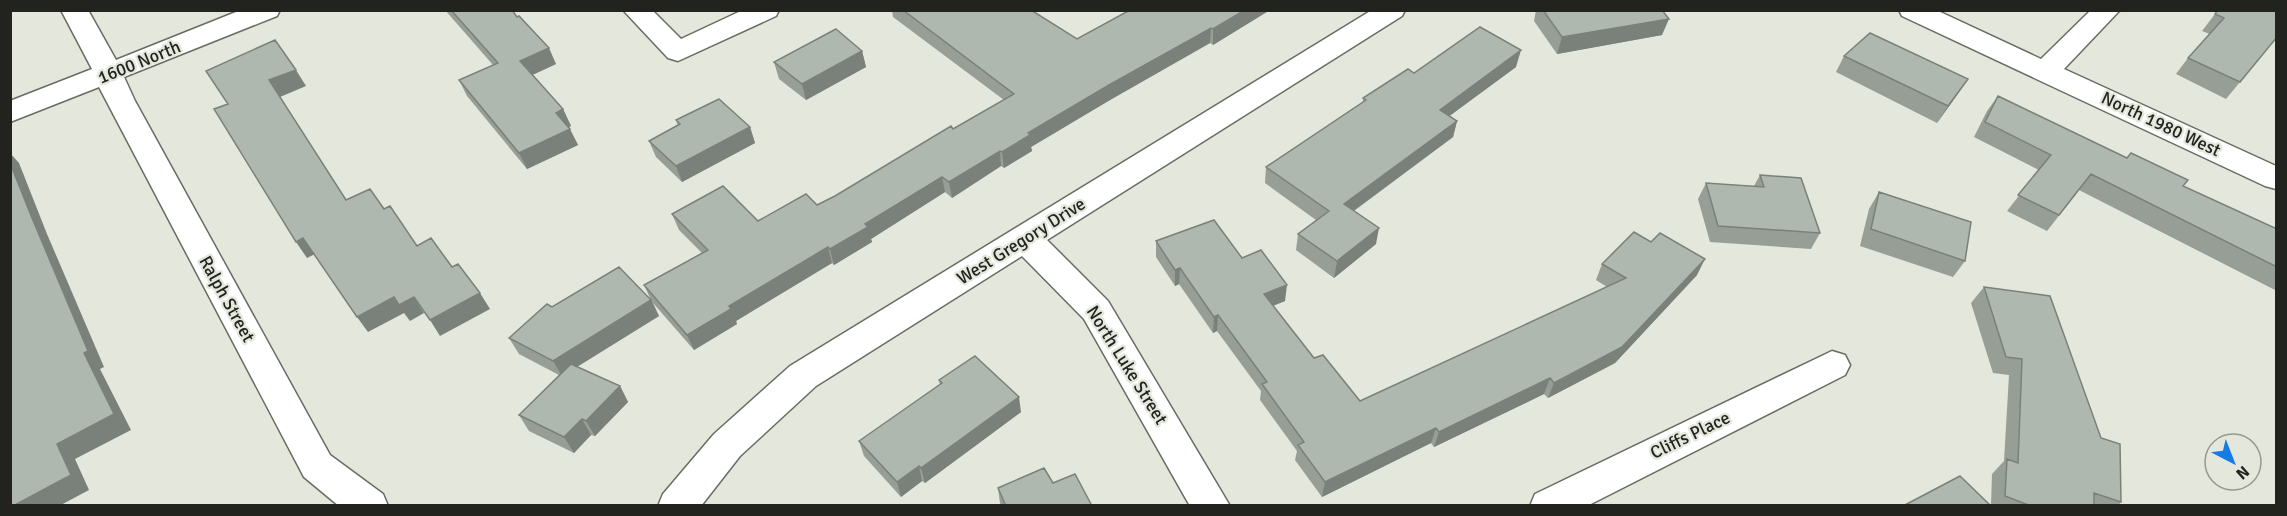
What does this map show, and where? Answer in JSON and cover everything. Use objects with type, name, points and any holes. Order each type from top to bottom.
[{"type":"street","name":"Ralph Street","points":[[74,10],[120,102],[317,466],[369,506]]},
{"type":"street","name":"1600 North","points":[[10,112],[267,10]]},
{"type":"street","points":[[636,10],[678,52],[766,10]]},
{"type":"street","name":"West Gregory Drive","points":[[677,506],[727,445],[804,376],[1392,10]]},
{"type":"street","name":"North 1980 West","points":[[1912,10],[2277,178]]},
{"type":"street","points":[[2045,70],[2107,10]]},
{"type":"street","name":"North Luke Street","points":[[1025,238],[1096,310],[1211,506]]},
{"type":"street","name":"Cliffs Place","points":[[1549,506],[1832,365]]},
{"type":"building","points":[[451,10],[512,10],[517,17],[519,16],[549,48],[520,61],[563,109],[556,113],[570,129],[519,153],[459,80],[498,63]]},
{"type":"building","points":[[903,10],[1031,10],[1077,39],[1130,10],[1245,10],[1109,85],[1028,133],[1030,135],[1002,152],[1000,151],[949,182],[942,177],[865,224],[868,227],[830,249],[828,247],[729,306],[731,309],[687,335],[644,285],[708,250],[672,214],[723,186],[758,221],[806,194],[817,205],[951,126],[953,129],[1014,94]]},
{"type":"building","points":[[1543,10],[1662,10],[1669,19],[1562,37]]},
{"type":"building","points":[[2218,10],[2277,10],[2277,37],[2240,82],[2188,58],[2224,18],[2215,14]]},
{"type":"building","points":[[1480,27],[1521,50],[1440,110],[1457,121],[1344,204],[1379,228],[1337,261],[1298,234],[1329,211],[1266,167],[1366,100],[1363,98],[1408,69],[1414,73]]},
{"type":"building","points":[[836,29],[862,51],[802,84],[774,62]]},
{"type":"building","points":[[1870,33],[1968,79],[1948,106],[1844,56]]},
{"type":"building","points":[[275,40],[296,70],[269,80],[346,200],[370,189],[384,209],[390,206],[417,246],[431,238],[452,267],[458,264],[480,293],[430,320],[414,297],[399,305],[394,297],[357,317],[303,238],[296,242],[214,109],[228,104],[206,71]]},
{"type":"building","points":[[1998,96],[2127,158],[2131,153],[2188,180],[2183,186],[2277,229],[2277,267],[2091,174],[2059,215],[2018,195],[2051,155],[1985,122]]},
{"type":"building","points":[[719,99],[750,127],[676,166],[649,141],[680,124],[676,120]]},
{"type":"building","points":[[10,163],[88,351],[84,353],[114,414],[57,444],[71,475],[13,506],[10,506]]},
{"type":"building","points":[[1760,175],[1801,178],[1820,233],[1718,226],[1706,183],[1764,187]]},
{"type":"building","points":[[1879,192],[1971,222],[1965,261],[1871,229]]},
{"type":"building","points":[[1214,220],[1242,258],[1261,250],[1287,285],[1264,294],[1314,358],[1323,355],[1360,401],[1626,278],[1602,264],[1634,232],[1651,242],[1660,233],[1705,259],[1622,347],[1554,383],[1550,378],[1439,432],[1436,428],[1325,482],[1298,445],[1304,442],[1262,384],[1267,382],[1218,315],[1214,317],[1180,268],[1175,270],[1156,241]]},
{"type":"building","points":[[619,267],[651,300],[553,361],[509,338],[547,304],[552,307]]},
{"type":"building","points":[[1984,287],[2050,296],[2101,438],[2120,444],[2121,502],[2094,493],[2094,506],[2031,506],[2005,496],[2007,459],[2018,463],[2022,359],[2006,357]]},
{"type":"building","points":[[975,356],[1019,397],[921,468],[919,466],[897,482],[859,441],[942,383],[939,380]]},
{"type":"building","points":[[571,364],[620,386],[586,421],[582,419],[564,437],[519,415]]},
{"type":"building","points":[[1044,468],[1053,483],[1075,474],[1092,506],[1006,506],[998,488]]},
{"type":"building","points":[[1960,476],[1991,506],[1903,506]]}]
